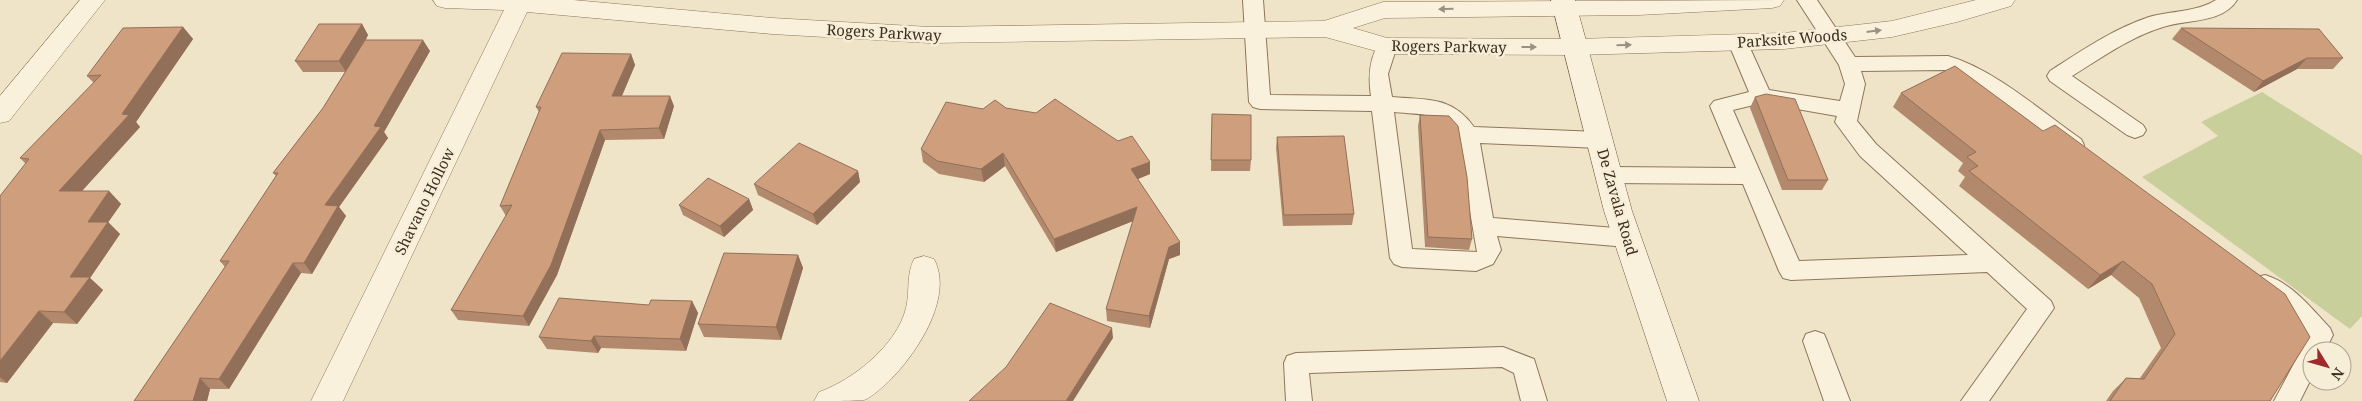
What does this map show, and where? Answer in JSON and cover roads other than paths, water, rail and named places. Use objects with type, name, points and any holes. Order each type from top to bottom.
[{"type":"street","points":[[0,114],[93,0]]},
{"type":"street","name":"Rogers Parkway","points":[[445,0],[520,2],[772,26],[930,35],[1324,29],[1387,46],[1576,47]]},
{"type":"street","points":[[1564,4],[1698,5],[1772,0]]},
{"type":"street","name":"Parksite Woods","points":[[1576,47],[1738,42],[1830,36],[1892,29],[1957,14],[2004,0]]},
{"type":"street","name":"Shavano Hollow","points":[[328,401],[520,2]]},
{"type":"street","name":"Rogers Parkway","points":[[1324,29],[1383,10],[1564,4]]},
{"type":"street","name":"De Zavala Road","points":[[1564,4],[1608,175],[1627,238],[1683,401]]},
{"type":"street","points":[[830,401],[839,399],[868,380],[894,356],[917,320],[924,292],[924,267]]},
{"type":"lane","points":[[1253,0],[1260,102],[1382,104],[1440,109],[1457,119],[1468,135],[1483,226],[1489,250],[1485,258],[1476,262],[1402,258],[1382,104],[1378,74],[1387,46]]},
{"type":"lane","points":[[1807,0],[1849,64],[1855,84],[1846,122],[1868,150],[2042,308],[1974,401]]},
{"type":"lane","points":[[2135,130],[2057,76],[2122,35],[2169,18],[2216,9],[2226,0]]},
{"type":"lane","points":[[1738,42],[1761,96]]},
{"type":"lane","points":[[1849,64],[1948,63],[1980,78],[2094,160]]},
{"type":"lane","points":[[1848,110],[1761,96],[1722,106],[1790,270],[1992,262]]},
{"type":"lane","points":[[1468,135],[1600,140]]},
{"type":"lane","points":[[1608,175],[1751,176]]},
{"type":"lane","points":[[1483,226],[1627,238]]},
{"type":"lane","points":[[2248,271],[2288,300],[2321,335],[2318,341]]},
{"type":"lane","points":[[1815,341],[1837,401]]},
{"type":"lane","points":[[1299,401],[1296,363],[1503,358],[1525,366],[1534,401]]},
{"type":"lane","points":[[2287,401],[2302,372]]}]
